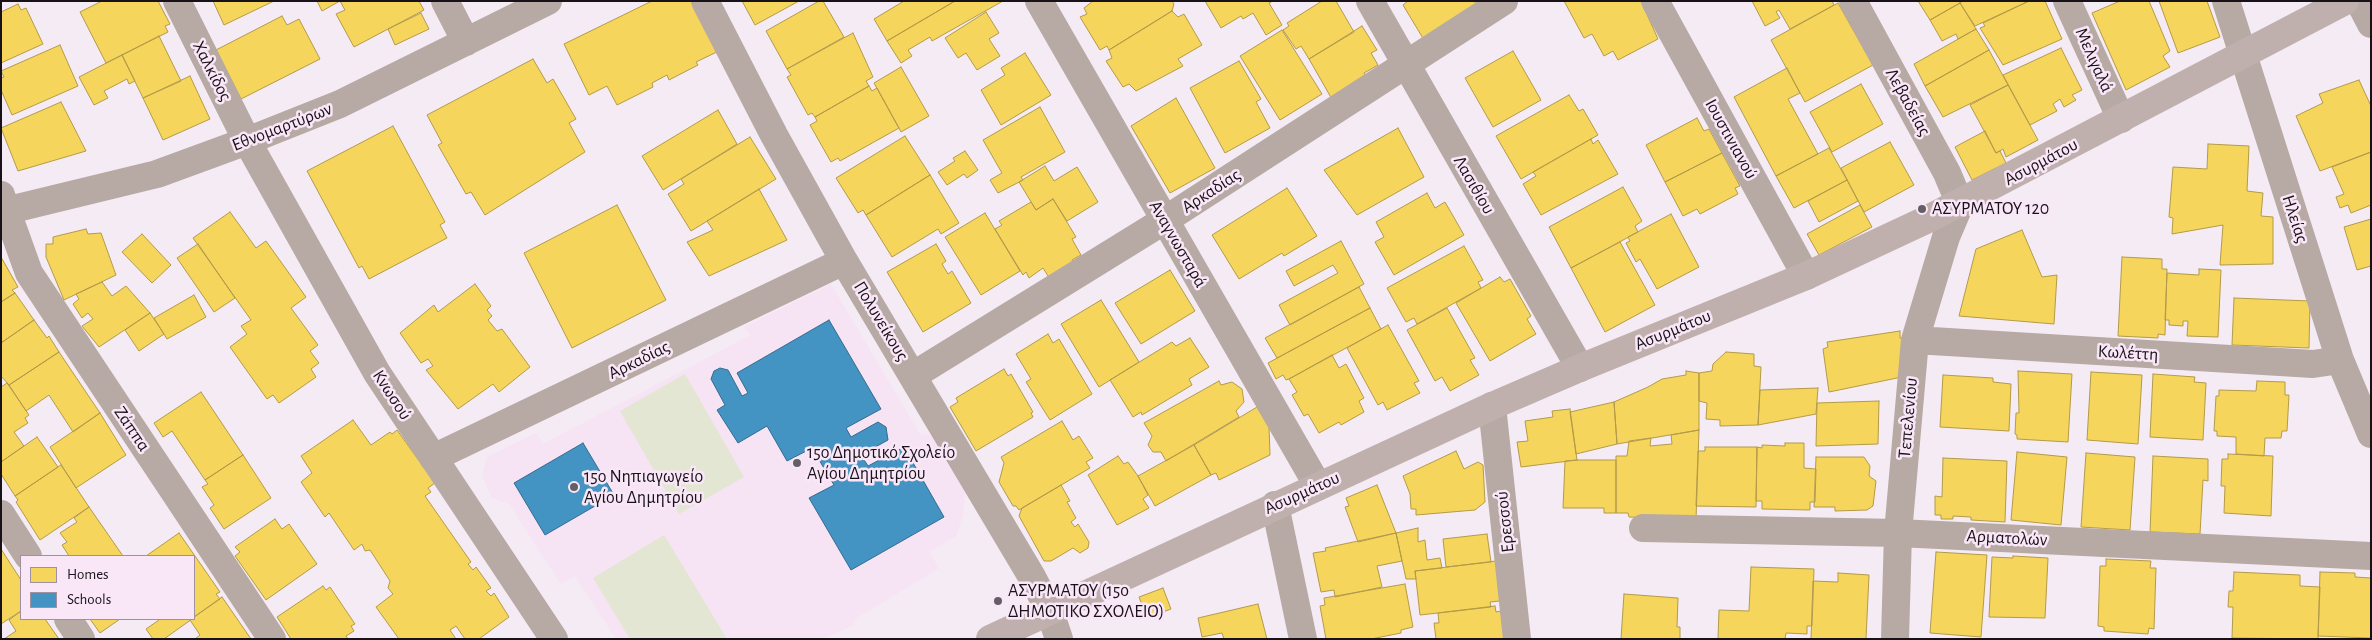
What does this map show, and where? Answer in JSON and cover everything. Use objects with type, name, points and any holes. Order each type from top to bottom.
[{"type":"street","name":"Χαλκίδος","points":[[177,1],[247,141]]},
{"type":"street","points":[[445,1],[466,42]]},
{"type":"street","name":"Εθνομαρτύρων","points":[[3,206],[157,174],[247,141],[340,104],[548,1]]},
{"type":"street","name":"Πολυνείκους","points":[[705,1],[774,135],[844,261],[914,375],[1050,612],[1059,639]]},
{"type":"street","name":"Αναγνωσταρά","points":[[1039,1],[1318,486]]},
{"type":"street","name":"Λασιθίου","points":[[1370,1],[1580,368]]},
{"type":"street","name":"Αρκαδίας","points":[[914,375],[1165,220],[1504,1]]},
{"type":"street","name":"Ιουστινιανού","points":[[1655,1],[1806,276]]},
{"type":"street","name":"Λεβαδείας","points":[[1852,1],[1946,173],[1960,204]]},
{"type":"street","name":"Μελιγαλά","points":[[2067,1],[2121,120]]},
{"type":"street","name":"Ηλείας","points":[[2226,1],[2340,360],[2371,434]]},
{"type":"street","name":"Ασυρμάτου","points":[[990,639],[1275,505],[1492,406],[1806,276],[1960,204],[2121,120],[2243,53],[2345,1]]},
{"type":"street","points":[[2359,1],[2371,24]]},
{"type":"street","name":"Κνωσού","points":[[247,141],[377,373],[554,639]]},
{"type":"street","name":"Τεπελενίου","points":[[1894,639],[1898,533],[1915,340],[1946,237],[1960,204]]},
{"type":"street","name":"Ζάππα","points":[[3,206],[29,273],[272,639]]},
{"type":"street","name":"Αρκαδίας","points":[[433,458],[844,261]]},
{"type":"street","name":"Κωλέττη","points":[[1915,340],[2313,364],[2340,360]]},
{"type":"street","name":"Ερεσσού","points":[[1492,406],[1517,639]]},
{"type":"street","points":[[1275,505],[1303,639]]},
{"type":"street","points":[[1,514],[27,555]]},
{"type":"street","name":"Αρματολών","points":[[1643,528],[1898,533],[2371,556]]},
{"type":"street","points":[[69,620],[81,639]]},
{"type":"shaded area","name":"15ο Δημοτικό Σχολείο Αγίου Δημητρίου","points":[[831,284],[920,434],[931,435],[965,491],[963,515],[956,536],[929,552],[939,568],[859,617],[852,626],[823,639],[616,639],[575,576],[561,584],[509,504],[492,498],[482,476],[487,457],[536,433],[543,444],[751,335],[744,327]]},
{"type":"green space","points":[[685,374],[744,477],[679,514],[620,411]]},
{"type":"green space","points":[[664,535],[727,639],[630,639],[593,578]]},
{"type":"building: Homes","points":[[102,1],[158,1],[170,24],[165,26],[168,32],[106,63],[80,12]]},
{"type":"building: Homes","points":[[213,1],[274,1],[224,25]]},
{"type":"building: Homes","points":[[317,1],[340,1],[322,11]]},
{"type":"building: Homes","points":[[340,1],[419,1],[424,10],[354,47],[336,14],[345,10]]},
{"type":"building: Homes","points":[[652,1],[695,1],[719,51],[696,62],[698,65],[669,80],[667,75],[652,83],[653,87],[617,105],[607,86],[589,95],[564,44]]},
{"type":"building: Homes","points":[[742,1],[799,1],[755,25]]},
{"type":"building: Homes","points":[[819,1],[823,1],[844,37],[787,69],[766,31]]},
{"type":"building: Homes","points":[[904,1],[955,1],[887,41],[874,19]]},
{"type":"building: Homes","points":[[955,1],[1003,1],[932,41],[930,37],[908,50],[912,56],[901,63],[887,41]]},
{"type":"building: Homes","points":[[1093,1],[1172,1],[1174,4],[1172,11],[1109,50],[1107,46],[1100,50],[1080,17],[1087,14],[1084,8]]},
{"type":"building: Homes","points":[[1205,1],[1273,1],[1269,3],[1282,25],[1266,35],[1253,13],[1243,19],[1241,16],[1221,28]]},
{"type":"building: Homes","points":[[1322,1],[1336,1],[1354,32],[1309,59],[1301,46],[1296,49],[1283,30],[1289,26],[1287,23]]},
{"type":"building: Homes","points":[[1408,1],[1474,1],[1479,8],[1424,40],[1403,5]]},
{"type":"building: Homes","points":[[1564,1],[1641,1],[1658,39],[1618,60],[1613,51],[1604,56],[1592,34],[1584,38]]},
{"type":"building: Homes","points":[[1752,1],[1832,1],[1834,5],[1790,29],[1779,10],[1776,12],[1780,18],[1765,26]]},
{"type":"building: Homes","points":[[1918,1],[1959,1],[1960,3],[1930,20]]},
{"type":"building: Homes","points":[[1963,1],[2029,1],[1975,26],[1960,3]]},
{"type":"building: Homes","points":[[2029,1],[2045,1],[2062,39],[2003,65],[1980,28],[1985,26],[1983,23]]},
{"type":"building: Homes","points":[[2120,1],[2149,1],[2170,51],[2163,56],[2170,67],[2126,90],[2092,13]]},
{"type":"building: Homes","points":[[2159,1],[2207,1],[2220,37],[2178,53]]},
{"type":"building: Homes","points":[[1838,3],[1873,65],[1805,102],[1771,40]]},
{"type":"building: Homes","points":[[1960,3],[1976,29],[1958,39],[1956,34],[1942,41],[1930,20]]},
{"type":"building: Homes","points":[[18,4],[21,10],[26,8],[43,44],[1,63],[1,12]]},
{"type":"building: Homes","points":[[1172,11],[1178,17],[1184,14],[1202,45],[1178,59],[1183,66],[1136,91],[1129,84],[1123,87],[1106,61],[1112,58],[1109,50]]},
{"type":"building: Homes","points":[[986,12],[999,33],[989,39],[1000,56],[977,70],[966,53],[958,58],[945,38]]},
{"type":"building: Homes","points":[[421,13],[429,29],[395,45],[388,29]]},
{"type":"building: Homes","points":[[282,16],[287,25],[299,19],[320,59],[241,99],[216,50]]},
{"type":"building: Homes","points":[[1362,26],[1377,50],[1371,53],[1378,65],[1364,73],[1368,80],[1333,101],[1309,59]]},
{"type":"building: Homes","points":[[1976,29],[1989,50],[1925,86],[1914,64]]},
{"type":"building: Homes","points":[[1282,30],[1322,94],[1280,120],[1240,56]]},
{"type":"building: Homes","points":[[853,33],[873,77],[866,81],[869,86],[815,117],[812,113],[808,115],[787,77],[791,75],[787,69]]},
{"type":"building: Homes","points":[[159,36],[181,81],[143,98],[122,55]]},
{"type":"building: Homes","points":[[60,45],[78,86],[12,115],[1,90],[1,78],[4,77],[1,71]]},
{"type":"building: Homes","points":[[2061,48],[2082,90],[2072,95],[2076,100],[2064,107],[2060,99],[2053,104],[2057,111],[2030,125],[2003,75]]},
{"type":"building: Homes","points":[[1989,50],[2008,85],[1943,117],[1925,86]]},
{"type":"building: Homes","points":[[1513,51],[1541,100],[1493,127],[1465,78]]},
{"type":"building: Homes","points":[[1025,53],[1051,95],[1001,125],[981,90],[1005,75],[1001,68]]},
{"type":"building: Homes","points":[[122,55],[135,81],[129,84],[127,79],[104,91],[108,98],[94,105],[79,77]]},
{"type":"building: Homes","points":[[533,59],[547,83],[553,79],[576,119],[569,123],[585,152],[485,215],[471,192],[466,194],[438,145],[442,143],[427,115]]},
{"type":"building: Homes","points":[[1239,61],[1261,99],[1256,102],[1270,128],[1225,153],[1190,88]]},
{"type":"building: Homes","points":[[901,67],[929,116],[901,132],[874,83]]},
{"type":"building: Homes","points":[[1787,68],[1800,93],[1788,99],[1818,154],[1776,176],[1734,97]]},
{"type":"building: Homes","points":[[190,76],[210,119],[163,140],[143,98]]},
{"type":"building: Homes","points":[[2359,80],[2371,106],[2371,152],[2320,171],[2296,116],[2323,103],[2319,94]]},
{"type":"building: Homes","points":[[1861,84],[1883,124],[1832,152],[1810,112]]},
{"type":"building: Homes","points":[[2008,85],[2038,140],[2006,157],[2003,149],[1996,153],[1970,105]]},
{"type":"building: Homes","points":[[869,86],[872,91],[877,88],[899,128],[840,161],[838,158],[831,162],[810,125],[817,121],[815,117]]},
{"type":"building: Homes","points":[[1569,95],[1579,111],[1583,109],[1598,135],[1521,179],[1496,136]]},
{"type":"building: Homes","points":[[1176,98],[1215,168],[1170,193],[1131,126]]},
{"type":"building: Homes","points":[[61,102],[86,151],[18,171],[1,128]]},
{"type":"building: Homes","points":[[1040,107],[1065,152],[1021,177],[1023,180],[998,193],[990,180],[1002,173],[983,140]]},
{"type":"building: Homes","points":[[718,110],[737,144],[663,190],[642,156]]},
{"type":"building: Homes","points":[[1697,118],[1704,131],[1709,129],[1722,153],[1665,182],[1646,145]]},
{"type":"building: Homes","points":[[393,126],[445,222],[440,225],[447,238],[369,279],[362,266],[359,268],[307,171]]},
{"type":"building: Homes","points":[[1398,128],[1424,177],[1357,215],[1324,170]]},
{"type":"building: Homes","points":[[1985,131],[1996,153],[2000,151],[2006,163],[1972,180],[1955,147]]},
{"type":"building: Homes","points":[[905,136],[930,175],[866,215],[863,210],[858,213],[836,178]]},
{"type":"building: Homes","points":[[750,137],[776,179],[691,231],[668,194],[684,184],[681,179]]},
{"type":"building: Homes","points":[[1591,139],[1593,144],[1598,140],[1618,174],[1541,215],[1523,184],[1536,176],[1533,172]]},
{"type":"building: Homes","points":[[1890,142],[1914,185],[1864,212],[1841,168]]},
{"type":"building: Homes","points":[[2208,144],[2249,146],[2247,191],[2263,193],[2261,216],[2273,217],[2273,264],[2220,265],[2223,225],[2172,234],[2173,218],[2169,217],[2173,167],[2207,169]]},
{"type":"building: Homes","points":[[1829,148],[1847,180],[1794,208],[1776,176]]},
{"type":"building: Homes","points":[[965,151],[978,170],[967,178],[964,174],[947,185],[938,172],[955,161],[953,158]]},
{"type":"building: Homes","points":[[2371,152],[2371,205],[2351,213],[2348,205],[2340,208],[2336,197],[2344,194],[2332,167]]},
{"type":"building: Homes","points":[[1722,153],[1740,186],[1735,188],[1738,194],[1700,214],[1697,209],[1683,216],[1665,182]]},
{"type":"building: Homes","points":[[1045,166],[1054,181],[1077,167],[1098,202],[1067,221],[1053,199],[1036,210],[1019,182]]},
{"type":"building: Homes","points":[[930,175],[959,223],[941,234],[938,229],[892,257],[866,215]]},
{"type":"building: Homes","points":[[1847,180],[1858,201],[1819,222],[1808,201]]},
{"type":"building: Homes","points":[[1623,187],[1642,221],[1635,226],[1638,232],[1571,268],[1549,227]]},
{"type":"building: Homes","points":[[1287,188],[1317,236],[1284,256],[1282,253],[1239,279],[1212,235]]},
{"type":"building: Homes","points":[[759,189],[787,240],[709,276],[687,242],[713,230],[707,221]]},
{"type":"building: Homes","points":[[1427,193],[1435,208],[1445,202],[1464,235],[1394,275],[1375,242],[1384,237],[1376,222]]},
{"type":"building: Homes","points":[[1053,199],[1076,237],[1072,239],[1081,255],[1072,260],[1074,264],[1050,279],[1043,268],[1029,278],[1026,272],[1023,275],[995,229],[1002,225],[999,221],[1031,202],[1036,210]]},
{"type":"building: Homes","points":[[617,205],[666,300],[572,348],[524,253]]},
{"type":"building: Homes","points":[[1860,205],[1872,227],[1819,255],[1807,234]]},
{"type":"building: Homes","points":[[230,212],[256,248],[266,241],[306,297],[291,308],[318,345],[310,351],[319,363],[311,369],[316,377],[279,403],[273,395],[267,399],[230,347],[247,334],[241,326],[251,320],[193,238]]},
{"type":"building: Homes","points":[[985,213],[1020,271],[981,295],[945,237]]},
{"type":"building: Homes","points":[[1671,214],[1699,267],[1657,289],[1640,259],[1636,262],[1626,243],[1630,241],[1628,237]]},
{"type":"building: Homes","points":[[2371,219],[2371,266],[2357,270],[2344,227]]},
{"type":"building: Homes","points":[[86,229],[88,234],[101,233],[116,275],[64,300],[46,257],[46,244],[53,244],[53,237]]},
{"type":"building: Homes","points":[[2022,230],[2042,277],[2057,275],[2054,324],[1959,316],[1976,249]]},
{"type":"building: Homes","points":[[142,234],[171,265],[152,283],[122,252]]},
{"type":"building: Homes","points":[[1341,241],[1364,284],[1290,325],[1279,305],[1338,273],[1333,265],[1294,286],[1286,271]]},
{"type":"building: Homes","points":[[1620,242],[1655,305],[1605,332],[1571,268]]},
{"type":"building: Homes","points":[[198,244],[235,298],[214,312],[177,258]]},
{"type":"building: Homes","points":[[936,244],[946,261],[942,264],[948,274],[952,271],[971,303],[923,332],[887,272]]},
{"type":"building: Homes","points":[[1464,246],[1483,280],[1478,282],[1481,288],[1417,324],[1414,318],[1406,322],[1387,288]]},
{"type":"building: Homes","points":[[1,257],[18,287],[12,290],[15,293],[1,302]]},
{"type":"building: Homes","points":[[2122,257],[2162,259],[2162,269],[2167,269],[2165,335],[2158,334],[2158,338],[2118,336]]},
{"type":"building: Homes","points":[[2199,269],[2221,270],[2218,337],[2187,336],[2188,321],[2183,321],[2183,326],[2169,325],[2169,320],[2165,320],[2167,273],[2199,275]]},
{"type":"building: Homes","points":[[1170,270],[1195,311],[1141,344],[1115,303]]},
{"type":"building: Homes","points":[[1500,277],[1504,282],[1510,279],[1531,316],[1527,319],[1536,334],[1490,361],[1456,303]]},
{"type":"building: Homes","points":[[102,282],[112,296],[126,286],[150,313],[99,347],[82,326],[93,319],[88,313],[82,318],[73,304],[79,299],[76,294]]},
{"type":"building: Homes","points":[[475,284],[491,306],[487,310],[492,316],[488,320],[497,331],[502,329],[530,367],[499,392],[493,384],[458,409],[426,370],[433,366],[428,359],[421,363],[400,333],[434,305],[438,312]]},
{"type":"building: Homes","points":[[1359,287],[1370,308],[1277,358],[1265,338]]},
{"type":"building: Homes","points":[[15,293],[34,320],[1,343],[1,302]]},
{"type":"building: Homes","points":[[194,295],[206,317],[167,339],[154,318]]},
{"type":"building: Homes","points":[[2234,298],[2310,301],[2309,348],[2232,345]]},
{"type":"building: Homes","points":[[1101,300],[1139,362],[1099,387],[1061,324]]},
{"type":"building: Homes","points":[[1370,308],[1381,329],[1289,379],[1286,380],[1283,375],[1276,379],[1268,363]]},
{"type":"building: Homes","points":[[1447,308],[1475,358],[1470,360],[1479,375],[1450,391],[1442,377],[1435,381],[1407,330]]},
{"type":"building: Homes","points":[[150,313],[164,334],[139,351],[125,330]]},
{"type":"building: Homes","points":[[34,320],[47,338],[49,336],[59,352],[9,385],[1,376],[1,343]]},
{"type":"building: Homes","points":[[1388,325],[1419,381],[1414,383],[1420,393],[1387,410],[1383,402],[1378,405],[1347,348]]},
{"type":"building: Homes","points":[[1900,331],[1900,338],[1906,338],[1902,377],[1829,392],[1823,349],[1828,347],[1827,342]]},
{"type":"building: Homes","points":[[1048,334],[1053,343],[1059,339],[1092,394],[1050,420],[1026,382],[1031,379],[1016,354]]},
{"type":"building: Homes","points":[[1190,338],[1209,367],[1189,379],[1192,385],[1142,415],[1141,412],[1133,417],[1110,380],[1172,342],[1176,346]]},
{"type":"building: Homes","points":[[59,352],[100,413],[73,432],[49,395],[26,411],[9,385]]},
{"type":"building: Homes","points":[[1726,352],[1754,354],[1754,366],[1761,367],[1758,425],[1720,426],[1720,420],[1706,419],[1707,403],[1699,401],[1699,373],[1712,371],[1713,364]]},
{"type":"building: Homes","points":[[1332,355],[1339,368],[1346,364],[1364,398],[1359,401],[1364,412],[1341,425],[1339,422],[1319,433],[1308,414],[1304,416],[1292,395],[1297,392],[1289,379]]},
{"type":"building: Homes","points":[[1004,369],[1008,376],[1011,374],[1033,412],[1031,413],[1033,417],[976,451],[950,407],[958,402],[956,398]]},
{"type":"building: Homes","points":[[1686,371],[1699,373],[1699,430],[1617,444],[1614,402],[1662,379],[1686,375]]},
{"type":"building: Homes","points":[[2018,371],[2072,374],[2068,442],[2017,439],[2015,434],[2016,413],[2019,413]]},
{"type":"building: Homes","points":[[2091,372],[2142,375],[2138,444],[2087,440]]},
{"type":"building: Homes","points":[[2153,374],[2195,377],[2194,382],[2206,383],[2203,440],[2150,437]]},
{"type":"building: Homes","points":[[1943,375],[1993,378],[1993,382],[2011,384],[2009,431],[1940,427]]},
{"type":"building: Homes","points":[[1219,381],[1221,385],[1232,382],[1242,389],[1244,402],[1236,411],[1239,417],[1166,461],[1161,452],[1153,452],[1148,445],[1152,436],[1144,423]]},
{"type":"building: Homes","points":[[2257,381],[2285,382],[2285,395],[2289,395],[2287,431],[2282,431],[2281,438],[2265,438],[2264,456],[2236,454],[2236,437],[2217,436],[2217,431],[2214,431],[2216,396],[2219,396],[2219,390],[2256,391]]},
{"type":"building: Homes","points":[[7,383],[29,415],[25,418],[28,423],[14,432],[24,446],[1,462],[1,387]]},
{"type":"building: Homes","points":[[1818,388],[1816,414],[1758,425],[1760,390]]},
{"type":"building: Homes","points":[[201,392],[243,455],[205,480],[172,431],[163,437],[154,423]]},
{"type":"building: Homes","points":[[1879,401],[1878,444],[1816,446],[1817,403]]},
{"type":"building: Homes","points":[[1614,402],[1617,444],[1576,454],[1570,412]]},
{"type":"building: Homes","points":[[1257,407],[1269,427],[1270,455],[1219,480],[1216,473],[1211,475],[1194,445]]},
{"type":"building: Homes","points":[[1570,409],[1577,460],[1521,467],[1517,442],[1528,441],[1525,421],[1553,417],[1552,411]]},
{"type":"building: Homes","points":[[100,413],[126,455],[76,488],[50,447]]},
{"type":"building: Homes","points":[[353,420],[371,445],[390,432],[392,434],[397,430],[435,483],[428,488],[431,492],[425,496],[471,562],[468,564],[473,570],[476,567],[491,588],[486,591],[491,596],[494,593],[509,617],[479,639],[465,639],[456,626],[450,630],[456,639],[399,639],[376,607],[393,594],[388,588],[390,581],[370,550],[365,551],[362,544],[354,550],[329,513],[325,517],[301,482],[312,473],[301,456]]},
{"type":"building: Homes","points":[[1062,421],[1073,440],[1079,436],[1093,458],[1086,462],[1090,468],[1019,510],[1016,506],[1013,506],[999,482],[1004,463],[1001,457]]},
{"type":"building: Homes","points":[[1699,430],[1696,520],[1629,517],[1628,513],[1616,513],[1616,456],[1627,456],[1629,441],[1651,438],[1650,446],[1672,444],[1671,435]]},
{"type":"building: Homes","points":[[37,437],[58,467],[15,496],[1,474],[1,462]]},
{"type":"building: Homes","points":[[1785,443],[1804,443],[1804,468],[1816,469],[1815,502],[1810,502],[1810,510],[1762,509],[1762,501],[1756,501],[1757,447],[1762,448],[1762,445],[1785,446]]},
{"type":"building: Homes","points":[[1194,445],[1211,475],[1155,506],[1138,476]]},
{"type":"building: Homes","points":[[1705,447],[1757,447],[1756,507],[1696,506],[1698,451],[1705,451]]},
{"type":"building: Homes","points":[[1456,451],[1464,469],[1478,462],[1483,465],[1485,502],[1475,510],[1416,515],[1416,509],[1411,509],[1410,494],[1403,476]]},
{"type":"building: Homes","points":[[2017,452],[2067,457],[2061,525],[2011,520]]},
{"type":"building: Homes","points":[[2086,453],[2135,457],[2130,530],[2081,527]]},
{"type":"building: Homes","points":[[2228,454],[2273,456],[2271,516],[2224,513],[2225,486],[2221,486],[2222,459],[2228,459]]},
{"type":"building: Homes","points":[[243,455],[271,498],[224,529],[210,508],[214,505],[202,487],[208,484],[205,480]]},
{"type":"building: Homes","points":[[1118,456],[1124,464],[1128,462],[1138,476],[1148,495],[1143,499],[1149,508],[1117,525],[1088,475]]},
{"type":"building: Homes","points":[[2153,456],[2208,459],[2208,481],[2203,480],[2200,534],[2150,532]]},
{"type":"building: Homes","points":[[1816,457],[1864,457],[1870,466],[1869,476],[1876,481],[1873,506],[1867,510],[1835,511],[1835,507],[1814,507]]},
{"type":"building: Homes","points":[[1943,458],[2007,461],[2005,522],[1971,520],[1971,517],[1953,516],[1953,519],[1941,519],[1941,515],[1935,515],[1935,496],[1942,497]]},
{"type":"building: Homes","points":[[1616,460],[1616,513],[1604,513],[1604,508],[1563,508],[1565,461]]},
{"type":"building: Homes","points":[[61,465],[89,507],[40,540],[16,502],[18,500],[15,496]]},
{"type":"building: Homes","points":[[1061,485],[1070,501],[1067,502],[1076,518],[1071,522],[1075,527],[1078,524],[1089,542],[1088,548],[1080,553],[1073,548],[1051,561],[1044,561],[1019,516],[1022,508]]},
{"type":"building: Homes","points":[[1377,485],[1396,533],[1358,542],[1345,507],[1349,506],[1346,498]]},
{"type":"building: Homes","points":[[89,507],[122,555],[68,555],[62,545],[67,542],[60,533],[77,522],[74,518]]},
{"type":"building: Homes","points":[[275,519],[282,529],[289,524],[317,564],[266,600],[235,556],[240,552],[235,547]]},
{"type":"building: Homes","points":[[1418,528],[1418,542],[1425,540],[1427,560],[1440,558],[1442,568],[1415,571],[1416,579],[1406,579],[1396,533]]},
{"type":"building: Homes","points":[[179,533],[194,555],[147,555]]},
{"type":"building: Homes","points":[[1396,533],[1402,561],[1377,566],[1382,587],[1335,597],[1334,590],[1321,592],[1313,553],[1326,551],[1325,548]]},
{"type":"building: Homes","points":[[1487,534],[1491,562],[1446,567],[1443,539]]},
{"type":"building: Homes","points":[[1,549],[20,578],[20,612],[1,624]]},
{"type":"building: Homes","points":[[1936,552],[1987,555],[1981,637],[1930,633]]},
{"type":"building: Homes","points":[[195,556],[220,592],[216,594],[220,599],[195,616]]},
{"type":"building: Homes","points":[[2013,556],[2048,558],[2045,618],[1989,617],[1992,557],[2013,558]]},
{"type":"building: Homes","points":[[2106,559],[2151,561],[2150,568],[2156,568],[2154,629],[2149,628],[2148,634],[2104,631],[2104,627],[2098,626],[2100,566],[2106,566]]},
{"type":"building: Homes","points":[[1496,561],[1500,601],[1490,602],[1491,607],[1420,615],[1415,571]]},
{"type":"building: Homes","points":[[1751,567],[1814,569],[1812,626],[1807,626],[1807,634],[1786,633],[1785,639],[1718,639],[1719,610],[1749,611]]},
{"type":"building: Homes","points":[[2234,572],[2300,575],[2300,586],[2320,587],[2318,639],[2232,638],[2233,607],[2228,607],[2229,591],[2233,591]]},
{"type":"building: Homes","points":[[2320,572],[2355,573],[2355,577],[2371,578],[2371,638],[2318,636]]},
{"type":"building: Homes","points":[[1838,573],[1869,575],[1866,639],[1811,639],[1813,581],[1838,582]]},
{"type":"building: Homes","points":[[1405,584],[1413,627],[1401,630],[1401,633],[1371,639],[1326,639],[1320,606],[1325,605],[1324,598]]},
{"type":"building: Homes","points":[[323,586],[326,590],[330,587],[355,624],[351,626],[354,631],[346,636],[348,639],[291,639],[277,617]]},
{"type":"building: Homes","points":[[1163,588],[1171,609],[1147,618],[1139,597]]},
{"type":"building: Homes","points":[[1624,594],[1678,598],[1677,627],[1680,627],[1680,639],[1621,639]]},
{"type":"building: Homes","points":[[222,597],[251,639],[195,639],[200,635],[190,620],[195,620],[195,616]]},
{"type":"building: Homes","points":[[1258,604],[1267,639],[1224,639],[1222,633],[1202,637],[1198,618]]},
{"type":"building: Homes","points":[[1495,606],[1496,612],[1501,611],[1504,639],[1436,639],[1434,623],[1439,623],[1438,613]]},
{"type":"building: Homes","points":[[20,612],[20,620],[46,620],[59,639],[4,639],[16,631],[9,620]]},
{"type":"building: Homes","points":[[91,620],[119,620],[100,633]]},
{"type":"building: Homes","points":[[159,620],[191,620],[164,639],[153,639],[146,629]]},
{"type":"building: Schools","name":"15ο Δημοτικό Σχολείο Αγίου Δημητρίου","points":[[829,320],[881,409],[846,428],[851,437],[878,422],[886,427],[888,440],[861,455],[868,466],[904,447],[944,517],[851,570],[809,498],[834,485],[812,448],[787,461],[767,426],[738,443],[717,410],[725,405],[711,379],[714,371],[720,368],[728,370],[742,396],[748,393],[737,373]]},
{"type":"building: Schools","points":[[583,443],[614,495],[545,535],[514,483]]},
{"type":"place","name":"ΑΣΥΡΜΑΤΟΥ 120","points":[[1922,209]]},
{"type":"place","name":"15ο Δημοτικό Σχολείο Αγίου Δημητρίου","points":[[797,463]]},
{"type":"place","name":"15ο Νηπιαγωγείο Αγίου Δημητρίου","points":[[574,487]]},
{"type":"place","name":"ΑΣΥΡΜΑΤΟΥ (15ο ΔΗΜΟΤΙΚΟ ΣΧΟΛΕΙΟ)","points":[[998,601]]}]
